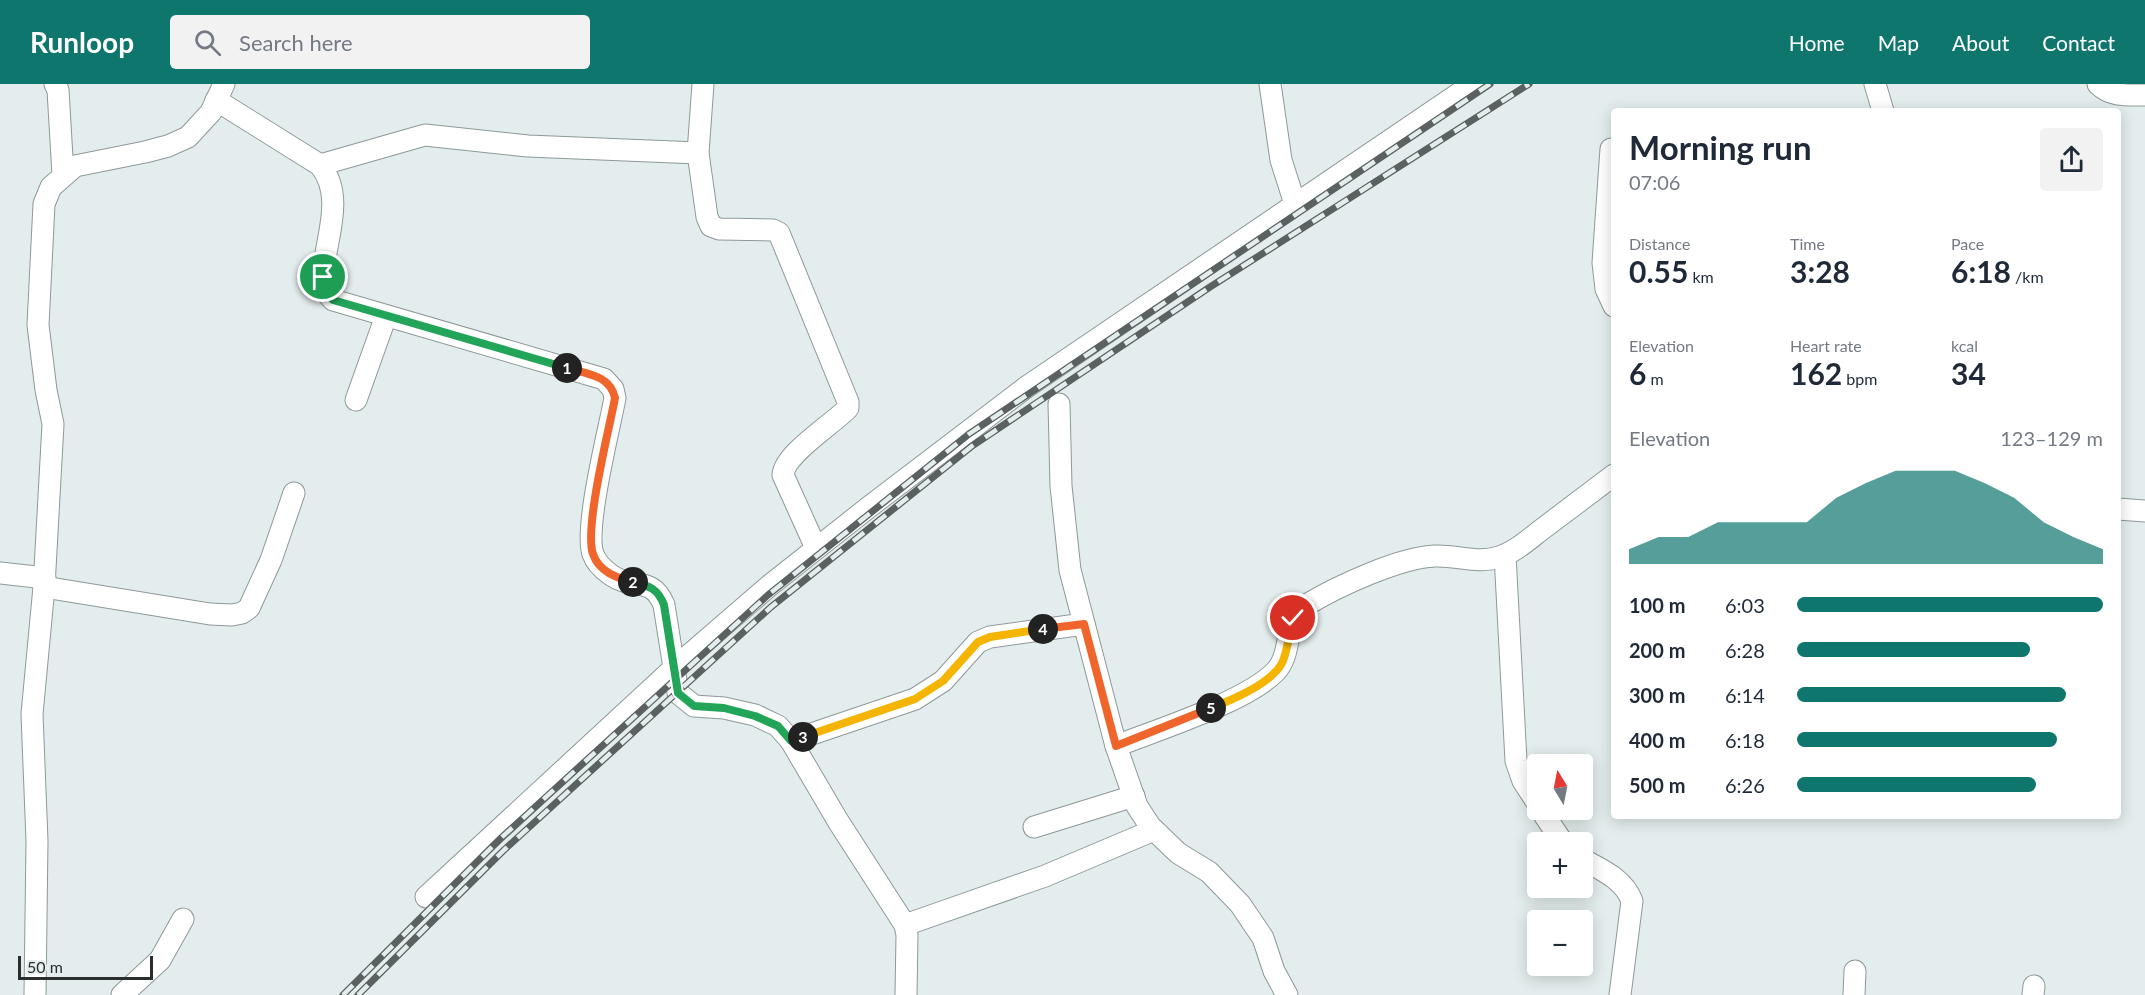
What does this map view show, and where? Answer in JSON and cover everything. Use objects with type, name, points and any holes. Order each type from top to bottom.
[{"type":"street","points":[[55,84],[58,90],[63,175]]},
{"type":"street","points":[[703,84],[698,153],[707,218],[711,226],[719,229],[773,230],[779,233],[848,402],[848,408],[792,457],[784,469],[783,475],[816,548]]},
{"type":"street","points":[[1270,84],[1281,160],[1295,204]]},
{"type":"street","points":[[426,897],[674,669],[816,548],[1025,388],[1473,84]]},
{"type":"street","points":[[1875,84],[1882,108]]},
{"type":"street","points":[[35,995],[37,841],[32,714],[44,583],[54,424],[46,390],[38,325],[44,204],[51,187],[75,166],[145,152],[168,146],[188,137],[211,112],[220,92],[320,165],[330,182],[334,213],[323,277],[325,292],[333,300],[604,379],[613,389],[615,398],[591,527],[593,554],[600,566],[614,577],[650,586],[659,593],[664,605],[678,693],[694,706],[724,708],[755,716],[778,726],[791,741],[838,821],[905,925],[907,935],[906,995]]},
{"type":"street","points":[[2106,96],[2145,95]]},
{"type":"street","points":[[320,165],[425,135],[528,146],[698,153]]},
{"type":"street","points":[[1611,148],[1604,279],[1611,300]]},
{"type":"street","points":[[356,400],[386,316]]},
{"type":"street","points":[[1059,404],[1061,486],[1070,570],[1116,746],[1137,806],[1154,830],[1178,853],[1209,872],[1240,904],[1263,938],[1274,971],[1287,995]]},
{"type":"street","points":[[1116,746],[1233,699],[1264,681],[1282,663],[1297,610],[1309,603],[1372,573],[1423,557],[1480,559],[1505,555],[1611,477]]},
{"type":"street","points":[[0,573],[210,614],[242,613],[249,608],[271,560],[294,493]]},
{"type":"street","points":[[2121,509],[2145,511]]},
{"type":"street","points":[[1505,555],[1516,761],[1527,787]]},
{"type":"street","points":[[791,741],[915,699],[943,681],[978,642],[990,637],[1084,624]]},
{"type":"street","points":[[1034,827],[1134,796]]},
{"type":"street","points":[[905,925],[1045,876],[1154,830]]},
{"type":"street","points":[[1593,865],[1616,878],[1627,889],[1632,901],[1620,995]]},
{"type":"street","points":[[122,995],[160,960],[183,919]]},
{"type":"street","points":[[1854,995],[1855,971]]},
{"type":"railway","points":[[343,995],[501,838],[768,595],[969,434],[1490,84]]},
{"type":"railway","points":[[358,995],[504,850],[771,607],[972,446],[1210,287],[1529,84]]},
{"type":"route","points":[[323,277],[325,292],[333,300],[604,379],[613,389],[615,398],[591,527],[593,554],[600,566],[614,577],[650,586],[659,593],[664,605],[678,693],[694,706],[724,708],[755,716],[778,726],[791,741],[915,699],[929,692],[943,681],[978,642],[990,637],[1084,624],[1116,746],[1233,699],[1264,681],[1282,663],[1293,618]]}]
